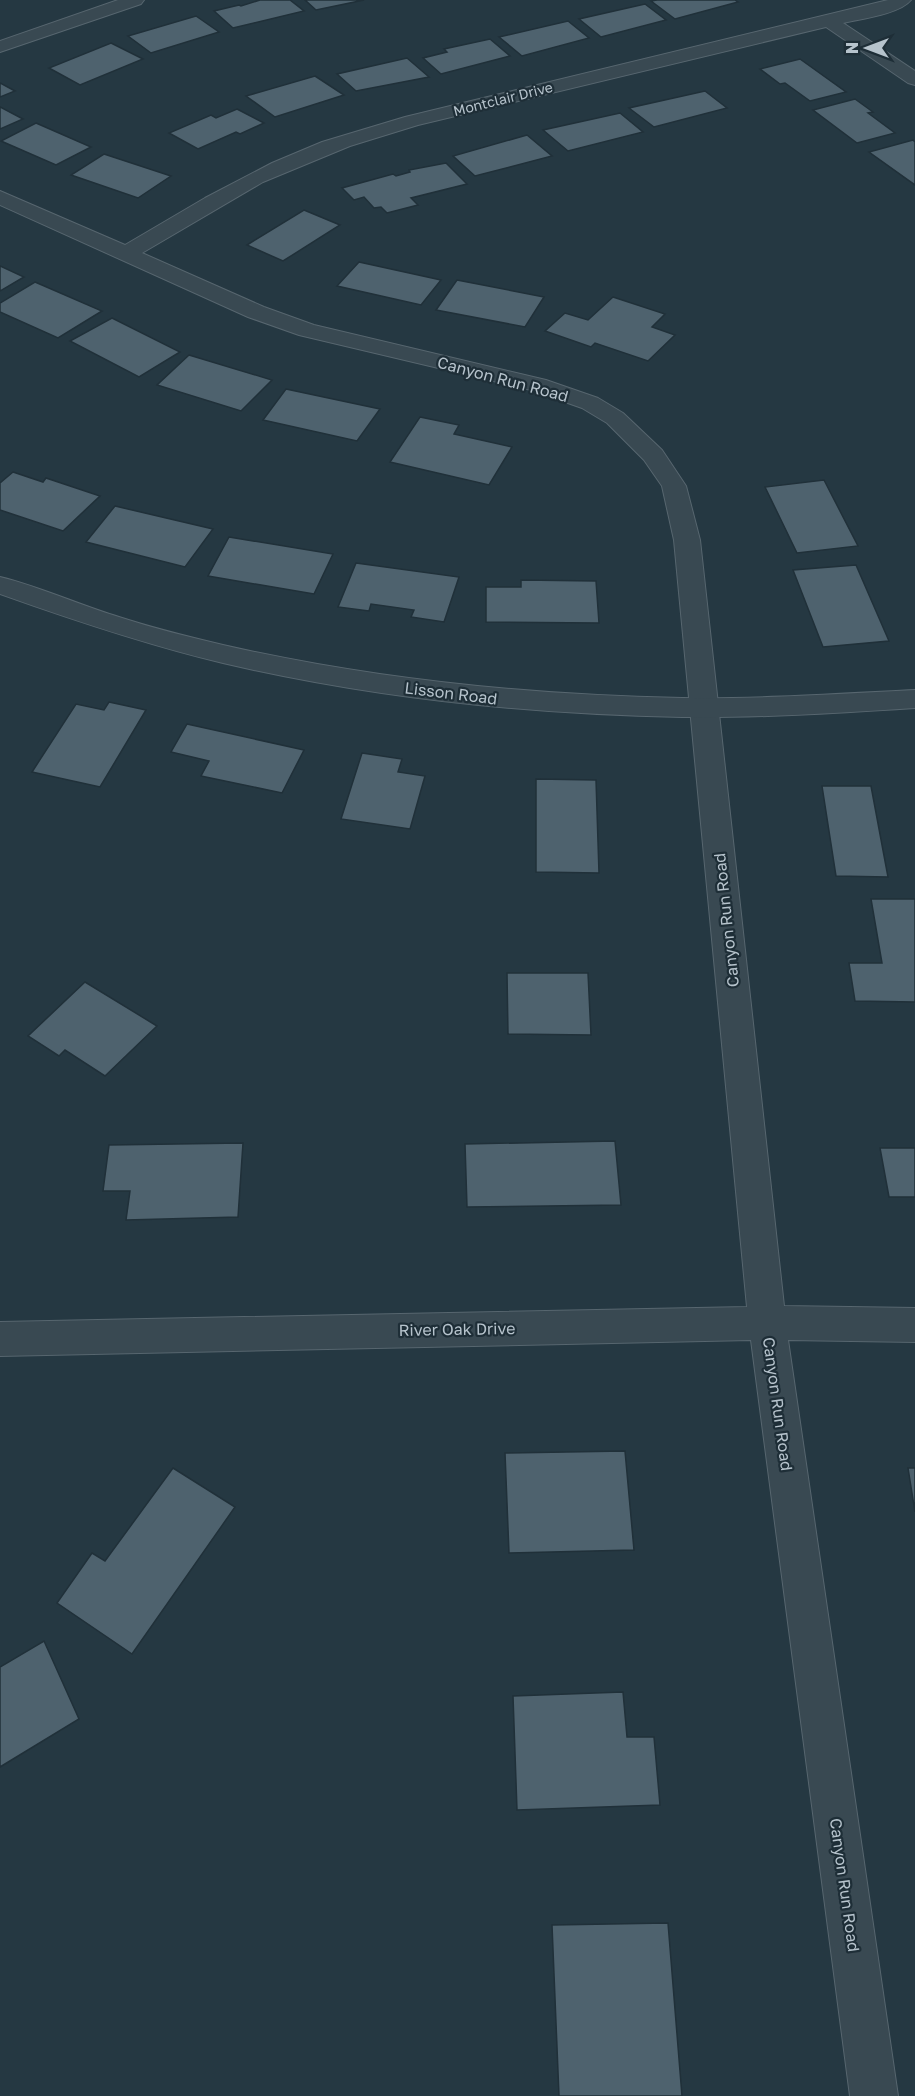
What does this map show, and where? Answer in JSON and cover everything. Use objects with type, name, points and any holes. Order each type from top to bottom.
[{"type":"street","points":[[0,47],[135,0]]},
{"type":"street","name":"Montclair Drive","points":[[125,254],[250,182],[301,158],[356,137],[423,118],[887,7],[902,0]]},
{"type":"street","points":[[829,21],[915,79]]},
{"type":"street","name":"Canyon Run Road","points":[[0,197],[256,312],[307,330],[538,385],[590,403],[615,418],[653,455],[674,486],[687,540],[767,1323],[874,2096]]},
{"type":"street","name":"Lisson Road","points":[[0,585],[117,626],[247,661],[422,691],[514,701],[704,708],[831,705],[915,699]]},
{"type":"street","name":"River Oak Drive","points":[[0,1339],[767,1323],[915,1325]]},
{"type":"building","points":[[260,0],[290,0],[304,11],[233,28],[214,11],[241,6]]},
{"type":"building","points":[[305,0],[364,0],[316,10]]},
{"type":"building","points":[[735,0],[738,2],[675,19],[651,1]]},
{"type":"building","points":[[645,4],[666,20],[601,37],[579,19]]},
{"type":"building","points":[[196,16],[219,32],[151,53],[128,36]]},
{"type":"building","points":[[568,21],[589,38],[522,56],[499,37]]},
{"type":"building","points":[[490,39],[510,56],[441,74],[423,58],[447,52],[444,49]]},
{"type":"building","points":[[111,43],[143,59],[80,85],[49,68]]},
{"type":"building","points":[[407,58],[429,77],[356,91],[337,74]]},
{"type":"building","points":[[800,59],[846,92],[810,101],[785,83],[780,84],[760,69]]},
{"type":"building","points":[[315,76],[344,95],[275,117],[246,96]]},
{"type":"building","points":[[0,83],[15,91],[0,97]]},
{"type":"building","points":[[705,91],[727,108],[654,127],[629,108]]},
{"type":"building","points":[[855,99],[873,112],[868,113],[895,133],[857,143],[813,110]]},
{"type":"building","points":[[0,107],[23,119],[0,129]]},
{"type":"building","points":[[237,109],[264,123],[240,134],[236,132],[198,149],[169,133],[211,115],[216,118]]},
{"type":"building","points":[[620,113],[643,132],[568,151],[543,130]]},
{"type":"building","points":[[36,123],[91,147],[56,165],[1,141]]},
{"type":"building","points":[[527,135],[552,156],[475,176],[453,156]]},
{"type":"building","points":[[913,140],[915,142],[915,185],[869,152]]},
{"type":"building","points":[[104,154],[171,176],[138,198],[71,175]]},
{"type":"building","points":[[446,163],[467,184],[411,198],[418,205],[387,213],[381,207],[374,208],[364,197],[354,200],[342,188],[393,174],[396,176],[410,172],[409,170]]},
{"type":"building","points":[[304,210],[340,225],[283,261],[247,245]]},
{"type":"building","points":[[359,262],[441,280],[421,305],[337,286]]},
{"type":"building","points":[[0,266],[24,277],[0,291]]},
{"type":"building","points":[[457,280],[544,297],[525,327],[436,310]]},
{"type":"building","points":[[35,282],[102,311],[58,338],[0,312],[0,303]]},
{"type":"building","points":[[613,297],[665,314],[652,327],[675,335],[648,361],[595,343],[591,347],[545,331],[565,313],[588,320]]},
{"type":"building","points":[[112,318],[180,352],[139,377],[70,341]]},
{"type":"building","points":[[189,355],[272,380],[241,411],[157,385]]},
{"type":"building","points":[[286,389],[380,409],[357,441],[263,420]]},
{"type":"building","points":[[420,417],[459,425],[454,434],[512,447],[489,485],[390,462]]},
{"type":"building","points":[[13,472],[43,482],[46,478],[100,496],[63,531],[0,510],[0,483]]},
{"type":"building","points":[[824,480],[858,546],[797,553],[765,487]]},
{"type":"building","points":[[115,506],[213,529],[185,567],[86,542]]},
{"type":"building","points":[[229,537],[333,554],[314,594],[208,576]]},
{"type":"building","points":[[356,563],[459,577],[444,622],[411,617],[414,610],[371,604],[369,611],[338,607]]},
{"type":"building","points":[[856,565],[889,641],[823,647],[793,570]]},
{"type":"building","points":[[521,580],[596,581],[599,623],[486,622],[486,587],[521,587]]},
{"type":"building","points":[[109,702],[146,710],[100,787],[32,772],[76,704],[104,710]]},
{"type":"building","points":[[187,724],[304,750],[282,793],[201,776],[209,761],[171,752]]},
{"type":"building","points":[[362,753],[402,759],[398,772],[425,776],[410,829],[341,819]]},
{"type":"building","points":[[536,779],[596,780],[599,873],[536,872]]},
{"type":"building","points":[[822,786],[871,786],[888,877],[836,876]]},
{"type":"building","points":[[871,899],[915,899],[915,1002],[855,1001],[849,963],[882,963]]},
{"type":"building","points":[[507,973],[588,973],[591,1035],[508,1034]]},
{"type":"building","points":[[85,982],[157,1026],[105,1076],[65,1050],[59,1056],[28,1036]]},
{"type":"building","points":[[615,1141],[621,1205],[467,1207],[465,1144]]},
{"type":"building","points":[[243,1143],[238,1217],[126,1220],[130,1191],[103,1191],[109,1145]]},
{"type":"building","points":[[880,1148],[915,1148],[915,1197],[889,1197]]},
{"type":"building","points":[[625,1451],[634,1550],[509,1553],[505,1453]]},
{"type":"building","points":[[173,1468],[235,1507],[132,1654],[57,1603],[92,1553],[105,1561]]},
{"type":"building","points":[[908,1468],[915,1468],[915,1512]]},
{"type":"building","points":[[44,1641],[79,1719],[0,1767],[0,1667]]},
{"type":"building","points":[[623,1692],[627,1737],[654,1737],[660,1805],[517,1810],[513,1696]]},
{"type":"building","points":[[668,1923],[682,2096],[559,2096],[552,1925]]}]
